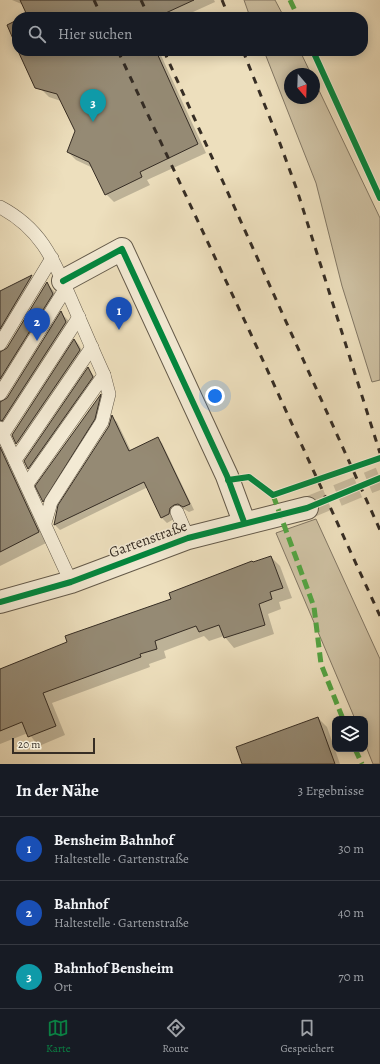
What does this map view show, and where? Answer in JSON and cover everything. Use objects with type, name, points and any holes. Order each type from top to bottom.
[{"type":"street","points":[[64,285],[122,249],[227,476],[244,522]]},
{"type":"street","name":"Gartenstraße","points":[[0,602],[71,582],[188,538],[244,522],[307,508]]},
{"type":"lane","points":[[0,207],[16,216],[32,230],[52,258],[104,375],[109,394],[102,422],[51,502],[45,523]]},
{"type":"lane","points":[[0,344],[52,258]]},
{"type":"lane","points":[[0,394],[64,285]]},
{"type":"lane","points":[[71,582],[45,523],[1,431],[78,317]]},
{"type":"lane","points":[[15,460],[92,347]]},
{"type":"lane","points":[[26,484],[104,375]]},
{"type":"lane","points":[[177,512],[188,538]]},
{"type":"shaded area","points":[[244,0],[275,0],[281,12],[248,12]]},
{"type":"shaded area","points":[[266,56],[302,56],[308,68],[284,68],[284,102]]},
{"type":"shaded area","points":[[320,93],[380,218],[380,380],[372,382],[342,286],[316,183],[285,104],[320,104]]},
{"type":"shaded area","points":[[316,519],[380,659],[380,764],[373,764],[368,752],[368,716],[354,716],[276,533]]},
{"type":"building","points":[[20,0],[194,0],[168,12],[26,12]]},
{"type":"building","points":[[12,22],[12,36],[7,25]]},
{"type":"building","points":[[20,56],[158,56],[198,144],[140,172],[142,177],[105,195],[89,162],[67,152],[75,131],[57,94],[35,88]]},
{"type":"building","points":[[32,275],[0,329],[0,291]]},
{"type":"building","points":[[47,282],[53,294],[0,379],[0,352],[7,348]]},
{"type":"building","points":[[61,311],[66,322],[2,421],[0,420],[0,402],[7,398]]},
{"type":"building","points":[[74,339],[80,350],[16,444],[12,435]]},
{"type":"building","points":[[88,367],[93,377],[28,469],[24,461]]},
{"type":"building","points":[[101,394],[95,419],[43,502],[35,486]]},
{"type":"building","points":[[112,415],[129,451],[158,437],[190,504],[183,507],[178,504],[174,505],[170,508],[169,514],[161,518],[144,482],[54,525],[58,505],[109,426]]},
{"type":"building","points":[[0,447],[39,532],[0,552]]},
{"type":"building","points":[[271,556],[283,588],[270,592],[272,599],[259,604],[265,625],[224,638],[219,625],[199,632],[196,626],[155,641],[157,649],[140,654],[141,657],[43,693],[56,726],[28,737],[22,722],[0,731],[0,669],[67,642],[65,636],[171,599],[169,593],[252,561],[253,562]]},
{"type":"building","points":[[318,717],[335,764],[242,764],[236,747]]},
{"type":"tunnel","points":[[307,508],[380,478]]},
{"type":"railway","points":[[94,0],[100,12]]},
{"type":"railway","points":[[141,0],[147,12]]},
{"type":"railway","points":[[222,0],[227,12]]},
{"type":"railway","points":[[120,56],[249,330],[380,616]]},
{"type":"railway","points":[[166,56],[380,530]]},
{"type":"railway","points":[[245,56],[297,190],[380,453]]},
{"type":"marked path","points":[[290,0],[296,12]]},
{"type":"marked path","points":[[273,495],[314,607],[321,664],[342,716]]},
{"type":"marked path","points":[[356,752],[362,764]]},
{"type":"cycle path","points":[[315,56],[380,198]]},
{"type":"cycle path","points":[[63,281],[122,249],[227,476],[244,522]]},
{"type":"cycle path","points":[[228,480],[249,477],[273,495],[380,458]]},
{"type":"cycle path","points":[[0,602],[71,582],[188,538],[307,508],[380,478]]},
{"type":"place","name":"Bahnhof Bensheim","points":[[93,122]]},
{"type":"place","name":"Bensheim Bahnhof","points":[[119,330]]},
{"type":"place","name":"Bahnhof","points":[[37,341]]}]
